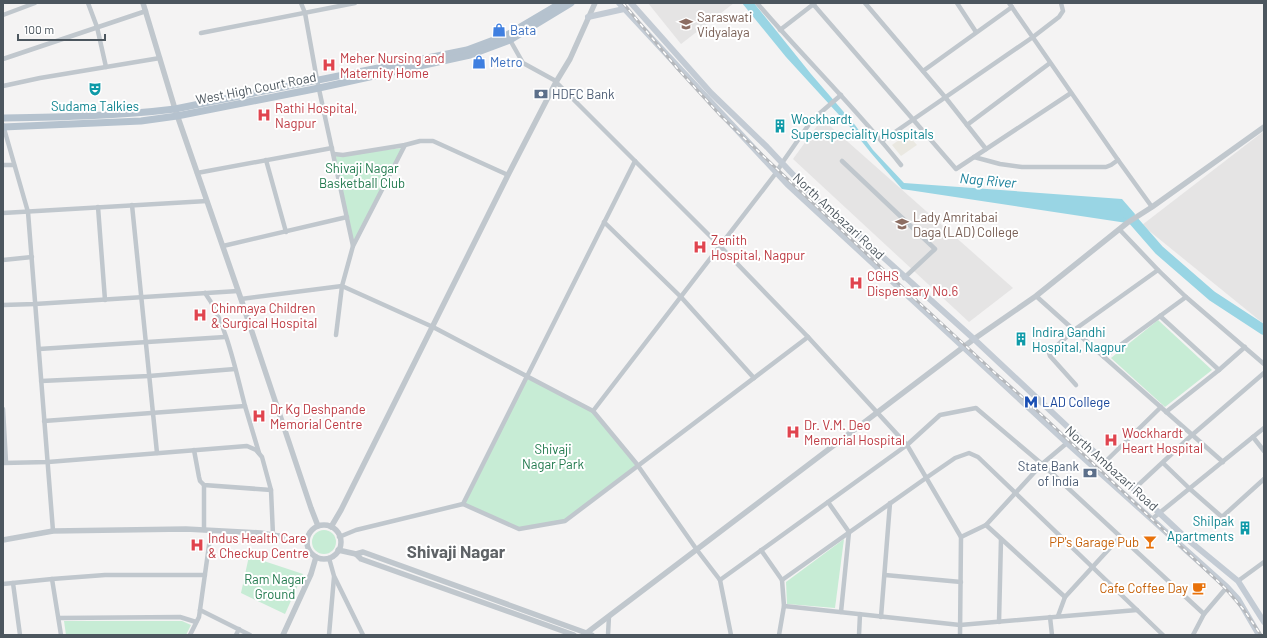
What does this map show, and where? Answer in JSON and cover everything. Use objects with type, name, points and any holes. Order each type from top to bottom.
[{"type":"main road","name":"West High Court Road","points":[[3,118],[140,113],[175,108],[467,50],[507,35],[561,3]]},
{"type":"main road","name":"West High Court Road","points":[[3,127],[141,121],[177,116],[319,88],[470,55],[510,40],[570,3]]},
{"type":"main road","name":"North Ambazari Road","points":[[619,3],[776,173],[1067,443],[1227,587],[1238,599],[1259,635]]},
{"type":"main road","name":"North Ambazari Road","points":[[631,3],[711,93],[782,162],[816,199],[974,339],[1187,539],[1238,581],[1264,622]]},
{"type":"main road","points":[[588,17],[624,9]]},
{"type":"street","points":[[3,16],[35,3]]},
{"type":"street","points":[[88,3],[97,27],[106,67]]},
{"type":"street","points":[[143,3],[177,116],[223,246],[318,526]]},
{"type":"street","points":[[301,3],[305,14],[317,80],[353,246]]},
{"type":"street","points":[[201,33],[305,14],[355,3]]},
{"type":"street","points":[[331,527],[341,510],[508,175],[556,82],[570,59],[595,3]]},
{"type":"street","points":[[757,3],[882,141],[901,165]]},
{"type":"street","points":[[865,3],[945,97],[986,149]]},
{"type":"street","points":[[957,3],[976,32]]},
{"type":"street","points":[[882,141],[1033,37],[1059,17],[1063,12],[1061,3]]},
{"type":"street","points":[[780,30],[814,4],[912,120],[956,169],[1071,93]]},
{"type":"street","points":[[923,71],[1011,5],[1050,63],[1152,207]]},
{"type":"street","points":[[3,59],[146,11]]},
{"type":"street","points":[[510,40],[523,63],[556,82],[720,246],[808,337],[907,445],[961,537],[960,635]]},
{"type":"street","points":[[3,86],[40,78],[160,58]]},
{"type":"street","points":[[967,125],[1050,63]]},
{"type":"street","points":[[593,411],[776,173],[782,162],[812,120],[840,95]]},
{"type":"street","points":[[3,127],[28,212],[53,531]]},
{"type":"street","points":[[338,550],[356,554],[363,552],[587,634],[974,339],[1036,296],[1128,223],[1264,127]]},
{"type":"street","points":[[334,154],[343,155],[433,140],[508,175]]},
{"type":"street","points":[[336,335],[342,286],[353,246],[405,145]]},
{"type":"street","points":[[197,173],[332,148]]},
{"type":"street","points":[[974,157],[1000,164],[1022,167],[1106,167],[1111,166],[1118,160]]},
{"type":"street","points":[[266,160],[286,232]]},
{"type":"street","points":[[463,504],[635,161]]},
{"type":"street","points":[[842,161],[935,249],[905,278]]},
{"type":"street","points":[[3,165],[14,165]]},
{"type":"street","points":[[3,213],[207,201]]},
{"type":"street","points":[[132,205],[157,453]]},
{"type":"street","points":[[98,207],[105,300]]},
{"type":"street","points":[[223,246],[346,217]]},
{"type":"street","points":[[604,222],[681,297],[754,378]]},
{"type":"street","points":[[1120,230],[1158,270],[1264,364]]},
{"type":"street","points":[[3,260],[32,257]]},
{"type":"street","points":[[1076,385],[1050,356],[1051,351],[1074,330],[1158,270]]},
{"type":"street","points":[[241,299],[342,286],[433,327],[593,411],[638,466],[720,580],[731,635]]},
{"type":"street","points":[[3,305],[238,291]]},
{"type":"street","points":[[205,293],[213,303],[225,337],[259,454]]},
{"type":"street","points":[[1036,296],[1223,462]]},
{"type":"street","points":[[1104,357],[1186,296]]},
{"type":"street","points":[[1160,316],[1219,370]]},
{"type":"street","points":[[39,349],[225,337]]},
{"type":"street","points":[[339,537],[356,530],[463,504],[519,529],[565,521],[808,337]]},
{"type":"street","points":[[1166,412],[1219,370],[1244,347]]},
{"type":"street","points":[[41,381],[149,376],[235,369]]},
{"type":"street","points":[[1134,489],[1192,435],[1264,373]]},
{"type":"street","points":[[44,421],[245,406]]},
{"type":"street","points":[[1105,462],[1161,407]]},
{"type":"street","points":[[720,580],[907,445],[940,415],[976,408],[1042,464],[1204,614]]},
{"type":"street","points":[[3,409],[5,463],[48,462],[247,446],[256,450],[262,457],[271,490],[273,535]]},
{"type":"street","points":[[1152,519],[1264,428]]},
{"type":"street","points":[[1253,437],[1264,451]]},
{"type":"street","points":[[961,537],[986,525],[1042,464],[1067,443]]},
{"type":"street","points":[[194,450],[200,481],[204,485],[271,490]]},
{"type":"street","points":[[782,580],[955,458],[969,453],[978,457],[1163,635]]},
{"type":"street","points":[[1163,463],[1222,517],[1264,479]]},
{"type":"street","points":[[204,485],[204,530]]},
{"type":"street","points":[[828,502],[849,532],[841,612]]},
{"type":"street","points":[[882,617],[890,503]]},
{"type":"street","points":[[986,525],[1065,597]]},
{"type":"street","points":[[318,526],[331,527],[335,530],[339,537],[340,541],[338,550],[329,558],[324,559],[316,557],[309,550],[307,541],[310,532],[318,526]]},
{"type":"street","points":[[3,540],[53,531],[186,529],[261,533],[307,541]]},
{"type":"street","points":[[190,635],[199,617],[211,531]]},
{"type":"street","points":[[1058,616],[1065,597],[1120,537]]},
{"type":"street","points":[[999,622],[1001,539]]},
{"type":"street","points":[[761,550],[782,580],[784,606],[779,635]]},
{"type":"street","points":[[356,554],[360,559],[574,635]]},
{"type":"street","points":[[283,635],[311,574],[316,557]]},
{"type":"street","points":[[329,558],[334,576],[363,635]]},
{"type":"street","points":[[1238,581],[1264,562]]},
{"type":"street","points":[[3,584],[105,575],[205,575]]},
{"type":"street","points":[[885,575],[961,582]]},
{"type":"street","points":[[329,635],[334,576]]},
{"type":"street","points":[[52,579],[61,635]]},
{"type":"street","points":[[13,583],[20,635]]},
{"type":"street","points":[[1193,635],[1204,614],[1227,587]]},
{"type":"street","points":[[784,606],[960,625],[1137,610]]},
{"type":"street","points":[[200,610],[250,635]]},
{"type":"street","points":[[859,635],[860,614]]},
{"type":"street","points":[[608,635],[609,616]]},
{"type":"street","points":[[59,618],[180,617],[196,622]]},
{"type":"street","points":[[1050,617],[1052,635]]},
{"type":"street","points":[[236,635],[239,630]]},
{"type":"shaded area","name":"Saraswati Vidyalaya","points":[[648,3],[734,3],[681,44]]},
{"type":"shaded area","name":"Lady Amritabai Daga (LAD) College","points":[[822,119],[1013,288],[969,322],[793,159]]},
{"type":"shaded area","points":[[1264,131],[1264,324],[1142,225]]},
{"type":"shaded area","points":[[907,134],[917,145],[901,156],[892,145]]},
{"type":"green space","name":"Shivaji Nagar Basketball Club","points":[[402,148],[353,246],[335,156]]},
{"type":"green space","points":[[1158,320],[1212,370],[1165,407],[1111,358]]},
{"type":"green space","name":"Shivaji Nagar Park","points":[[527,377],[593,411],[638,466],[565,521],[519,529],[463,504]]},
{"type":"green space","points":[[324,530],[333,533],[336,542],[333,551],[324,554],[315,551],[312,542],[315,533]]},
{"type":"green space","points":[[844,539],[835,608],[787,604],[786,582]]},
{"type":"green space","name":"Ram Nagar Ground","points":[[249,556],[303,574],[285,614],[241,593]]},
{"type":"green space","points":[[64,621],[182,621],[191,625],[186,635],[66,635]]},
{"type":"water","points":[[742,3],[754,3],[811,74],[855,125],[873,150],[904,183],[1122,199],[1135,214],[1127,223],[902,189],[851,128],[786,57]]},
{"type":"waterway","name":"Nag River","points":[[1125,211],[1159,250],[1212,296],[1264,330]]},
{"type":"railway","points":[[623,3],[677,68],[721,116],[1225,588],[1244,610],[1261,635]]},
{"type":"place","name":"Saraswati Vidyalaya","points":[[686,24]]},
{"type":"place","name":"Bata","points":[[499,30]]},
{"type":"place","name":"Metro","points":[[479,62]]},
{"type":"place","name":"Meher Nursing and Maternity Home","points":[[329,65]]},
{"type":"place","name":"Sudama Talkies","points":[[95,89]]},
{"type":"place","name":"HDFC Bank","points":[[541,94]]},
{"type":"place","name":"Rathi Hospital, Nagpur","points":[[264,115]]},
{"type":"place","name":"Wockhardt Superspeciality Hospitals","points":[[780,126]]},
{"type":"place","name":"Lady Amritabai Daga (LAD) College","points":[[902,224]]},
{"type":"place","name":"Zenith Hospital, Nagpur","points":[[700,247]]},
{"type":"place","name":"CGHS Dispensary No.6","points":[[856,283]]},
{"type":"place","name":"Chinmaya Children & Surgical Hospital","points":[[200,315]]},
{"type":"place","name":"Indira Gandhi Hospital, Nagpur","points":[[1021,339]]},
{"type":"place","name":"LAD College","points":[[1031,402]]},
{"type":"place","name":"Dr Kg Deshpande Memorial Centre","points":[[259,416]]},
{"type":"place","name":"Dr. V.M. Deo Memorial Hospital","points":[[793,432]]},
{"type":"place","name":"Wockhardt Heart Hospital","points":[[1111,440]]},
{"type":"place","name":"State Bank of India","points":[[1090,473]]},
{"type":"place","name":"Shilpak Apartments","points":[[1245,528]]},
{"type":"place","name":"PP's Garage Pub","points":[[1150,542]]},
{"type":"place","name":"Indus Health Care & Checkup Centre","points":[[197,545]]},
{"type":"place","name":"Cafe Coffee Day","points":[[1199,588]]},
{"type":"district","name":"Shivaji Nagar","points":[[456,551]]}]
